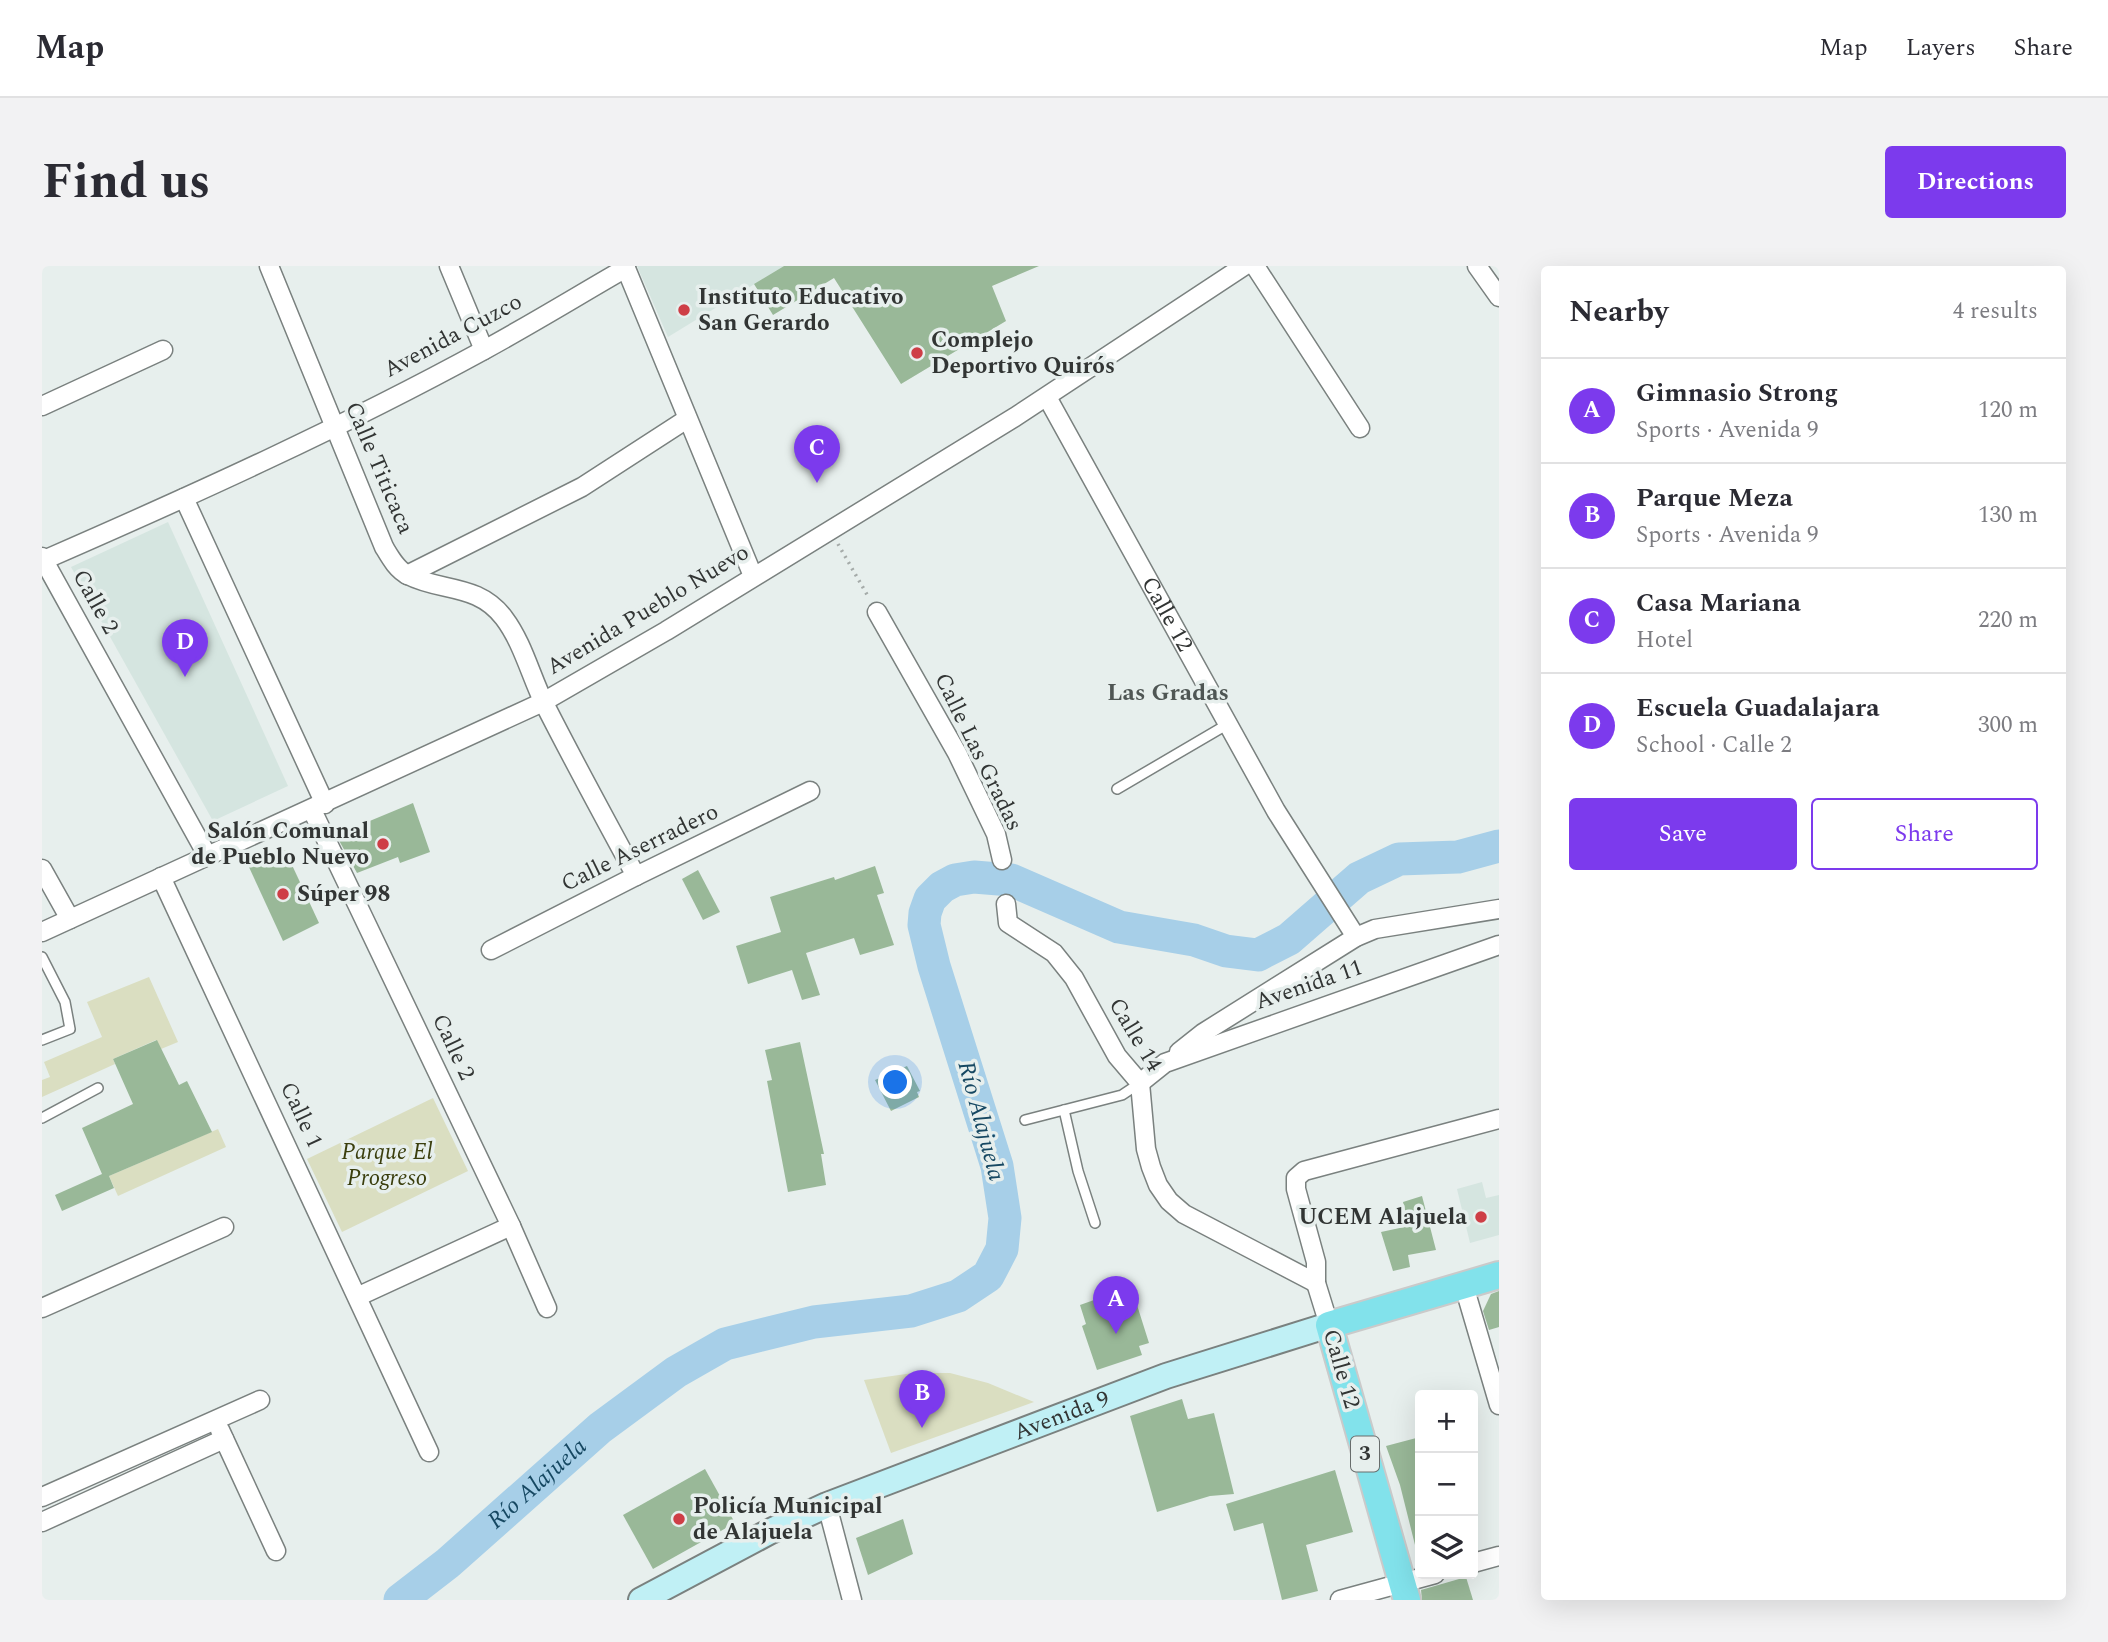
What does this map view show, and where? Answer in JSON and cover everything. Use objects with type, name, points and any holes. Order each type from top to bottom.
[{"type":"main road","name":"Avenida 9","points":[[1329,1325],[1499,1275]]},
{"type":"main road","name":"Calle 12","points":[[1329,1325],[1405,1591]]},
{"type":"street","name":"Calle Titicaca","points":[[269,266],[384,547],[395,564],[407,575]]},
{"type":"street","points":[[449,266],[484,351]]},
{"type":"street","name":"Avenida Pueblo Nuevo","points":[[42,932],[543,702],[666,631],[1047,397],[1244,266]]},
{"type":"street","points":[[1255,266],[1360,428]]},
{"type":"street","points":[[1476,266],[1499,297]]},
{"type":"street","name":"Avenida Cuzco","points":[[43,558],[184,498],[335,426],[484,351],[627,267]]},
{"type":"street","points":[[627,267],[753,576]]},
{"type":"street","points":[[42,406],[163,350]]},
{"type":"street","name":"Calle 12","points":[[1047,397],[1276,811],[1356,937]]},
{"type":"street","points":[[407,575],[582,486],[687,419]]},
{"type":"street","points":[[184,498],[318,807]]},
{"type":"street","name":"Calle 2","points":[[43,558],[206,855]]},
{"type":"street","points":[[407,575],[432,584],[459,588],[483,599],[503,616],[543,702],[636,876]]},
{"type":"street","name":"Calle Las Gradas","points":[[877,612],[957,754],[996,834],[1002,860]]},
{"type":"street","name":"Calle Aserradero","points":[[491,950],[810,791]]},
{"type":"street","name":"Calle 2","points":[[318,807],[326,836],[511,1226],[547,1308]]},
{"type":"street","points":[[42,869],[70,919]]},
{"type":"street","name":"Calle 1","points":[[161,877],[359,1296],[429,1452]]},
{"type":"street","name":"Calle 14","points":[[1006,904],[1008,922],[1054,953],[1074,978],[1117,1056],[1140,1083],[1146,1149],[1158,1185],[1169,1201],[1184,1214],[1316,1283]]},
{"type":"street","points":[[1165,1063],[1203,1033],[1356,937],[1375,929],[1499,909]]},
{"type":"street","name":"Avenida 11","points":[[1140,1083],[1165,1063],[1499,945]]},
{"type":"street","name":"Calle 12","points":[[1329,1325],[1316,1283],[1316,1262],[1296,1189],[1296,1178],[1304,1171],[1499,1119]]},
{"type":"street","points":[[359,1296],[511,1226]]},
{"type":"street","points":[[42,1308],[224,1227]]},
{"type":"street","points":[[1464,1286],[1499,1405]]},
{"type":"street","name":"Avenida 9","points":[[641,1600],[771,1531],[827,1505],[1166,1376],[1329,1325]]},
{"type":"street","points":[[42,1497],[260,1400]]},
{"type":"street","points":[[216,1420],[276,1551]]},
{"type":"street","points":[[42,1522],[224,1439]]},
{"type":"street","points":[[827,1505],[852,1600]]},
{"type":"street","points":[[1478,1562],[1499,1556]]},
{"type":"street","points":[[1340,1600],[1405,1591],[1426,1579]]},
{"type":"lane","points":[[1117,789],[1228,724]]},
{"type":"lane","points":[[42,957],[65,1002],[70,1029],[42,1040]]},
{"type":"lane","points":[[1025,1120],[1122,1095],[1140,1083]]},
{"type":"lane","points":[[42,1118],[98,1088]]},
{"type":"lane","points":[[1064,1110],[1078,1171],[1095,1223]]},
{"type":"path","points":[[830,530],[877,612]]},
{"type":"shaded area","name":"Instituto Educativo San Gerardo","points":[[637,266],[784,266],[668,337]]},
{"type":"shaded area","points":[[168,522],[288,786],[213,821],[71,567]]},
{"type":"shaded area","name":"UCEM Alajuela","points":[[1482,1182],[1486,1198],[1499,1195],[1499,1235],[1470,1243],[1457,1189]]},
{"type":"green space","points":[[149,977],[178,1042],[161,1049],[156,1040],[113,1059],[115,1064],[42,1097],[42,1080],[50,1077],[44,1062],[102,1037],[87,1002]]},
{"type":"green space","name":"Parque El Progreso","points":[[433,1098],[468,1171],[342,1232],[307,1159]]},
{"type":"green space","points":[[218,1129],[226,1147],[118,1196],[109,1176]]},
{"type":"green space","points":[[913,1373],[950,1373],[988,1383],[1034,1402],[891,1453],[864,1380]]},
{"type":"building","name":"Complejo Deportivo Quirós","points":[[784,266],[1039,266],[992,286],[1006,321],[901,384],[834,278],[773,315],[754,284]]},
{"type":"building","name":"Salón Comunal de Pueblo Nuevo","points":[[413,803],[430,852],[400,863],[398,857],[357,873],[336,835]]},
{"type":"building","name":"Súper 98","points":[[285,850],[319,923],[283,941],[248,865]]},
{"type":"building","points":[[875,866],[884,893],[877,895],[894,945],[860,955],[854,938],[806,953],[820,995],[802,1000],[792,970],[748,984],[736,946],[781,932],[770,897],[834,877],[835,880]]},
{"type":"building","points":[[698,870],[720,912],[703,920],[682,879]]},
{"type":"building","points":[[157,1040],[179,1085],[187,1081],[212,1132],[109,1176],[114,1188],[62,1211],[55,1195],[102,1174],[82,1128],[133,1104],[113,1059]]},
{"type":"building","points":[[800,1042],[824,1154],[821,1154],[826,1185],[788,1192],[767,1081],[772,1080],[765,1050]]},
{"type":"building","points":[[907,1066],[920,1091],[917,1092],[919,1097],[891,1111],[875,1080]]},
{"type":"building","points":[[1422,1196],[1436,1250],[1408,1255],[1410,1267],[1393,1271],[1381,1232],[1409,1226],[1403,1202]]},
{"type":"building","points":[[1125,1289],[1132,1306],[1137,1305],[1149,1343],[1139,1346],[1142,1355],[1097,1370],[1082,1326],[1086,1324],[1080,1305]]},
{"type":"building","points":[[1499,1291],[1499,1327],[1489,1330],[1483,1311],[1491,1294]]},
{"type":"building","points":[[1182,1399],[1188,1419],[1214,1413],[1234,1494],[1210,1496],[1157,1512],[1130,1416]]},
{"type":"building","points":[[1415,1438],[1415,1545],[1400,1485],[1386,1446]]},
{"type":"building","name":"Policía Municipal de Alajuela","points":[[705,1469],[735,1523],[653,1569],[623,1515]]},
{"type":"building","points":[[1335,1470],[1353,1532],[1306,1545],[1318,1591],[1282,1600],[1263,1523],[1234,1531],[1226,1504]]},
{"type":"building","points":[[903,1519],[913,1554],[868,1575],[856,1538]]},
{"type":"building","points":[[1467,1579],[1473,1600],[1422,1600],[1421,1590]]},
{"type":"waterway","name":"Río Alajuela","points":[[400,1600],[448,1563],[600,1428],[676,1372],[725,1344],[814,1322],[911,1311],[958,1296],[988,1276],[1002,1249],[1005,1218],[997,1166],[934,966],[924,925],[930,899],[942,887],[955,880],[974,877],[1011,880],[1119,927],[1194,940],[1226,951],[1258,955],[1289,939],[1359,878],[1399,859],[1458,857],[1499,846]]},
{"type":"place","name":"Instituto Educativo San Gerardo","points":[[684,310]]},
{"type":"place","name":"Complejo Deportivo Quirós","points":[[917,353]]},
{"type":"place","name":"Casa Mariana","points":[[817,483]]},
{"type":"place","name":"Escuela Guadalajara","points":[[185,677]]},
{"type":"place","name":"Salón Comunal de Pueblo Nuevo","points":[[383,844]]},
{"type":"place","name":"Súper 98","points":[[283,894]]},
{"type":"place","name":"UCEM Alajuela","points":[[1481,1217]]},
{"type":"place","name":"Gimnasio Strong","points":[[1116,1334]]},
{"type":"place","name":"Parque Meza","points":[[922,1428]]},
{"type":"place","name":"Policía Municipal de Alajuela","points":[[679,1519]]},
{"type":"district","name":"Las Gradas","points":[[1168,693]]}]
